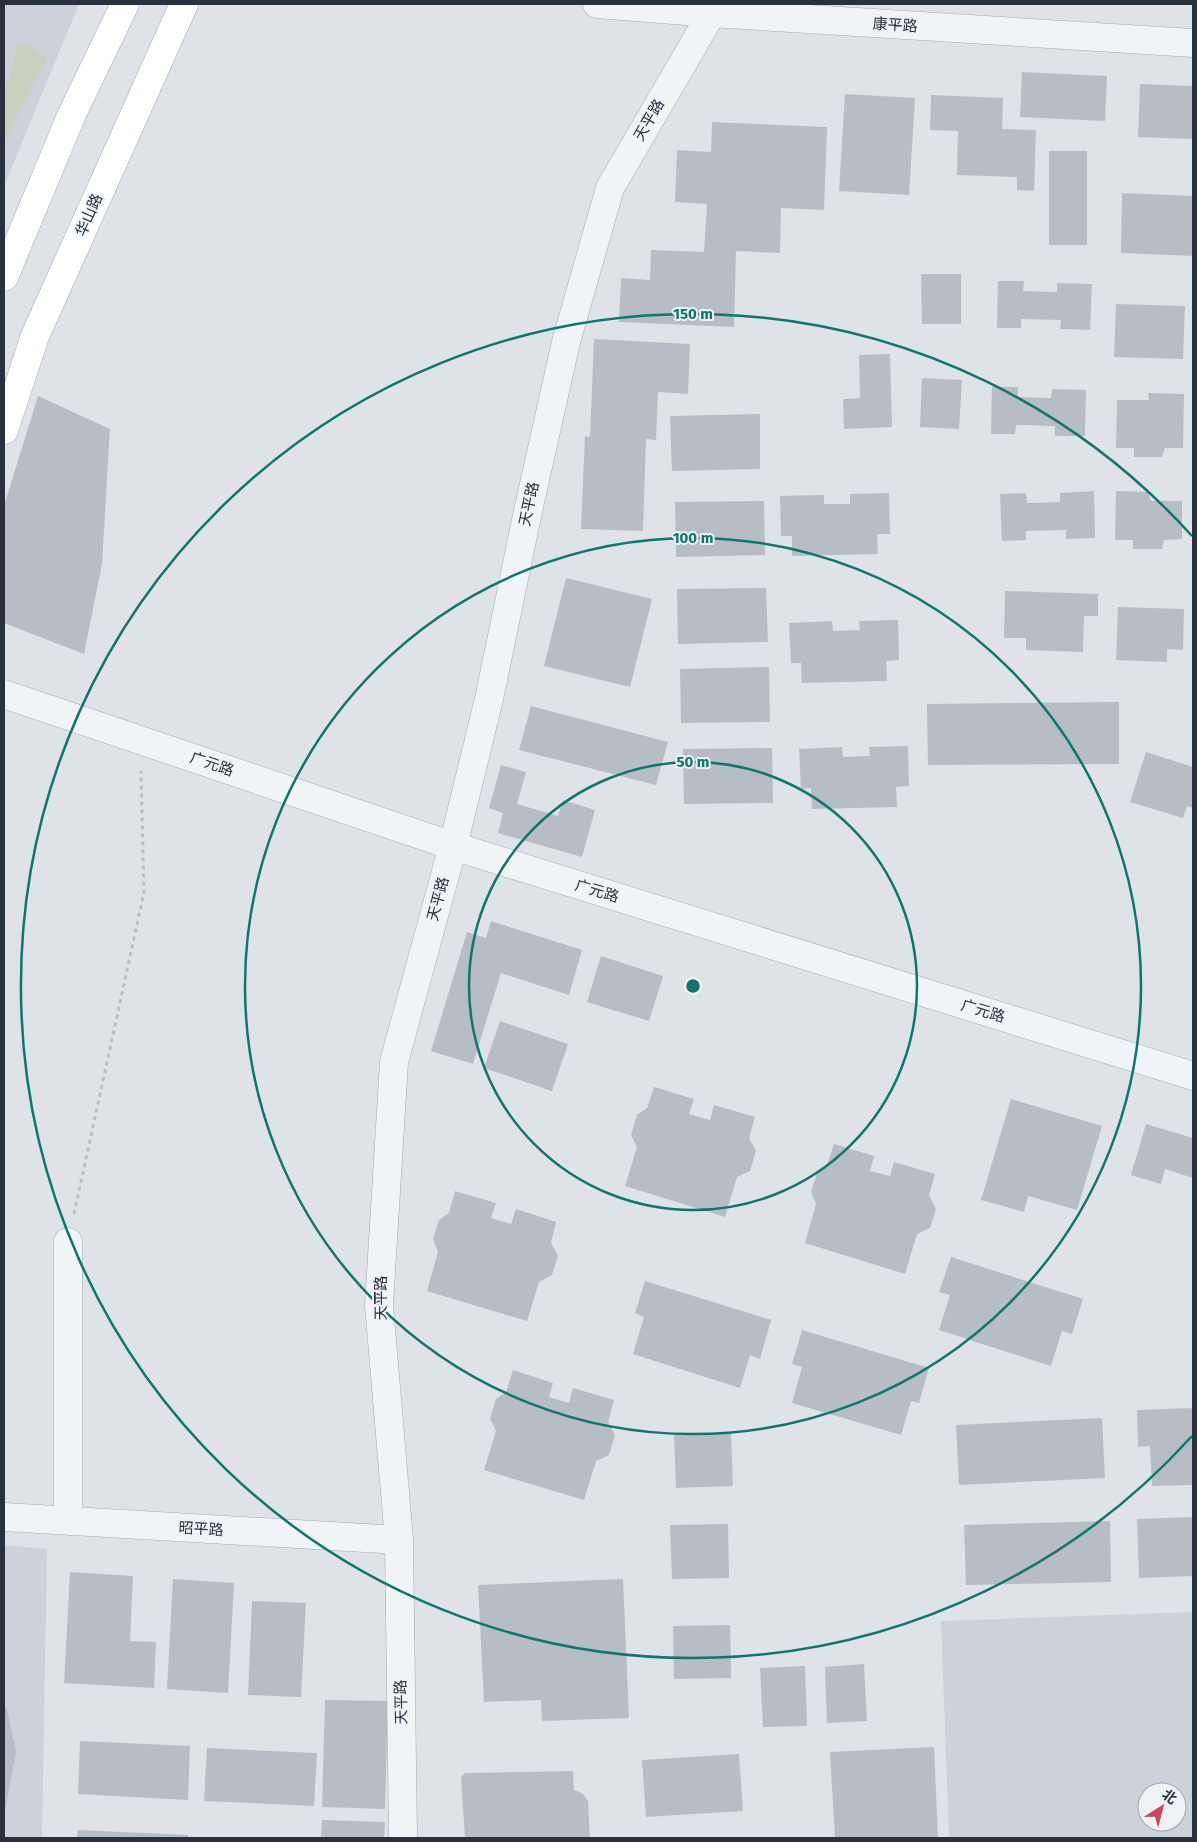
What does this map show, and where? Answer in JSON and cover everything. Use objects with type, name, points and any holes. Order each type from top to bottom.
[{"type":"main road","points":[[4,278],[72,114],[126,4]]},
{"type":"main road","name":"华山路","points":[[4,430],[35,336],[184,4]]},
{"type":"street","name":"康平路","points":[[597,4],[716,9],[1193,43]]},
{"type":"street","name":"天平路","points":[[403,1838],[399,1540],[379,1304],[394,1062],[453,846],[489,700],[528,511],[566,342],[610,188],[716,9]]},
{"type":"street","name":"广元路","points":[[4,694],[453,846],[1193,1076]]},
{"type":"street","points":[[68,1242],[68,1521]]},
{"type":"street","name":"昭平路","points":[[4,1517],[399,1540]]},
{"type":"path","points":[[68,1242],[144,892],[141,740]]},
{"type":"shaded area","points":[[4,4],[79,4],[4,186]]},
{"type":"shaded area","points":[[4,1545],[47,1549],[42,1838],[4,1838]]},
{"type":"shaded area","points":[[1193,1612],[1193,1838],[949,1838],[941,1621]]},
{"type":"green space","points":[[27,44],[47,58],[4,142],[4,85],[7,84],[17,46]]},
{"type":"building","points":[[1022,72],[1107,76],[1105,121],[1020,117]]},
{"type":"building","points":[[1140,84],[1193,86],[1193,139],[1138,137]]},
{"type":"building","points":[[845,94],[915,98],[909,195],[839,191]]},
{"type":"building","points":[[931,95],[1003,98],[1002,129],[1036,130],[1034,191],[1017,190],[1017,177],[957,175],[958,131],[930,130]]},
{"type":"building","points":[[712,122],[827,127],[824,210],[781,208],[780,253],[736,251],[734,327],[619,322],[621,278],[650,280],[651,250],[704,252],[707,204],[675,202],[677,150],[711,152]]},
{"type":"building","points":[[1049,151],[1087,151],[1087,245],[1049,245]]},
{"type":"building","points":[[1122,193],[1193,196],[1193,256],[1121,253]]},
{"type":"building","points":[[921,274],[961,274],[961,324],[922,324]]},
{"type":"building","points":[[998,281],[1024,281],[1023,291],[1057,292],[1057,283],[1092,284],[1090,330],[1060,329],[1061,320],[1021,319],[1021,328],[997,328]]},
{"type":"building","points":[[1116,304],[1185,306],[1183,359],[1114,357]]},
{"type":"building","points":[[594,339],[690,344],[688,394],[658,392],[656,440],[646,439],[643,531],[581,529],[585,436],[590,437]]},
{"type":"building","points":[[890,354],[892,427],[844,429],[843,399],[860,398],[859,355]]},
{"type":"building","points":[[922,378],[962,380],[959,429],[920,427]]},
{"type":"building","points":[[992,387],[1018,387],[1018,397],[1051,398],[1052,389],[1086,390],[1085,436],[1055,436],[1055,426],[1016,425],[1015,434],[991,434]]},
{"type":"building","points":[[1148,393],[1184,394],[1183,448],[1165,448],[1162,457],[1134,457],[1134,448],[1116,448],[1117,400],[1149,400]]},
{"type":"building","points":[[38,396],[110,429],[102,564],[84,654],[4,623],[4,506]]},
{"type":"building","points":[[760,414],[760,469],[672,471],[670,416]]},
{"type":"building","points":[[1094,491],[1095,538],[1066,539],[1066,530],[1026,531],[1026,540],[1002,541],[1000,494],[1026,493],[1027,503],[1060,502],[1060,493]]},
{"type":"building","points":[[1116,491],[1148,492],[1151,501],[1182,501],[1182,539],[1164,540],[1162,549],[1133,549],[1133,540],[1115,540]]},
{"type":"building","points":[[889,493],[890,534],[877,534],[878,554],[792,556],[792,536],[781,536],[780,496],[824,495],[824,504],[850,504],[850,494]]},
{"type":"building","points":[[764,501],[765,555],[676,557],[675,502]]},
{"type":"building","points":[[566,578],[652,599],[630,687],[544,666]]},
{"type":"building","points":[[766,588],[768,642],[678,644],[677,589]]},
{"type":"building","points":[[1005,591],[1098,594],[1098,616],[1084,616],[1083,652],[1026,650],[1026,638],[1004,638]]},
{"type":"building","points":[[1118,607],[1184,609],[1183,650],[1167,649],[1167,662],[1116,660]]},
{"type":"building","points":[[898,620],[899,660],[886,661],[887,681],[802,683],[801,663],[791,663],[789,623],[832,621],[833,631],[860,630],[859,621]]},
{"type":"building","points":[[769,667],[770,722],[681,723],[680,669]]},
{"type":"building","points":[[1119,702],[1119,764],[928,765],[927,704]]},
{"type":"building","points":[[531,706],[668,742],[656,785],[519,750]]},
{"type":"building","points":[[908,746],[909,786],[896,787],[897,807],[812,809],[811,788],[801,789],[799,749],[842,747],[843,757],[870,756],[869,747]]},
{"type":"building","points":[[772,748],[773,803],[684,804],[683,749]]},
{"type":"building","points":[[1146,752],[1193,767],[1193,808],[1187,806],[1183,818],[1130,802]]},
{"type":"building","points":[[501,765],[526,772],[517,804],[558,816],[563,800],[595,810],[582,857],[498,833],[503,813],[489,808]]},
{"type":"building","points":[[491,921],[582,950],[569,995],[501,973],[473,1064],[431,1051],[467,932],[486,938]]},
{"type":"building","points":[[601,956],[663,976],[649,1021],[587,1002]]},
{"type":"building","points":[[500,1021],[568,1044],[552,1091],[484,1068]]},
{"type":"building","points":[[654,1087],[694,1099],[689,1114],[710,1120],[714,1105],[755,1117],[749,1138],[756,1151],[750,1171],[737,1177],[725,1217],[625,1186],[637,1147],[631,1135],[637,1115],[647,1108]]},
{"type":"building","points":[[1011,1099],[1102,1126],[1077,1210],[1028,1196],[1024,1212],[981,1200]]},
{"type":"building","points":[[1146,1124],[1193,1138],[1193,1178],[1165,1169],[1161,1184],[1131,1175]]},
{"type":"building","points":[[834,1144],[874,1156],[870,1171],[890,1176],[894,1162],[935,1174],[929,1195],[936,1209],[930,1228],[917,1234],[905,1274],[805,1243],[816,1204],[811,1192],[817,1173],[827,1165]]},
{"type":"building","points":[[455,1191],[496,1203],[491,1218],[511,1224],[516,1209],[556,1222],[551,1243],[558,1256],[552,1275],[539,1282],[527,1321],[427,1291],[438,1252],[433,1239],[439,1220],[449,1213]]},
{"type":"building","points":[[951,1257],[1083,1299],[1072,1334],[1062,1331],[1051,1366],[939,1330],[950,1295],[939,1292]]},
{"type":"building","points":[[645,1281],[771,1320],[760,1359],[750,1355],[740,1388],[633,1354],[644,1317],[635,1313]]},
{"type":"building","points":[[802,1330],[929,1368],[919,1403],[911,1401],[901,1435],[792,1403],[802,1367],[792,1364]]},
{"type":"building","points":[[513,1370],[553,1383],[549,1397],[569,1403],[573,1388],[614,1400],[608,1422],[615,1435],[609,1455],[596,1461],[584,1500],[484,1470],[496,1431],[490,1418],[496,1399],[506,1392]]},
{"type":"building","points":[[1193,1408],[1193,1485],[1152,1486],[1150,1446],[1138,1447],[1137,1410]]},
{"type":"building","points":[[1102,1418],[1105,1478],[959,1485],[956,1425]]},
{"type":"building","points":[[731,1433],[733,1486],[676,1488],[674,1435]]},
{"type":"building","points":[[1193,1517],[1193,1576],[1139,1578],[1137,1519]]},
{"type":"building","points":[[1110,1521],[1111,1582],[966,1585],[964,1525]]},
{"type":"building","points":[[728,1524],[729,1578],[672,1579],[670,1525]]},
{"type":"building","points":[[70,1572],[133,1576],[130,1641],[156,1642],[154,1688],[64,1683]]},
{"type":"building","points":[[173,1579],[234,1583],[228,1693],[167,1689]]},
{"type":"building","points":[[623,1579],[629,1718],[542,1721],[541,1700],[484,1702],[478,1585]]},
{"type":"building","points":[[252,1601],[306,1603],[301,1697],[248,1695]]},
{"type":"building","points":[[730,1625],[731,1678],[674,1679],[673,1626]]},
{"type":"building","points":[[864,1664],[867,1721],[827,1723],[825,1667]]},
{"type":"building","points":[[805,1666],[807,1726],[763,1727],[760,1668]]},
{"type":"building","points":[[325,1700],[388,1701],[385,1809],[322,1807]]},
{"type":"building","points":[[4,1706],[7,1709],[16,1752],[5,1810]]},
{"type":"building","points":[[80,1741],[190,1746],[188,1800],[78,1794]]},
{"type":"building","points":[[934,1747],[938,1838],[835,1838],[830,1752]]},
{"type":"building","points":[[207,1748],[317,1753],[314,1806],[204,1801]]},
{"type":"building","points":[[739,1754],[743,1811],[646,1817],[642,1760]]},
{"type":"building","points":[[573,1771],[574,1790],[583,1794],[588,1801],[590,1838],[465,1838],[461,1777],[465,1773]]},
{"type":"building","points":[[322,1820],[385,1822],[384,1838],[321,1838]]},
{"type":"building","points":[[78,1830],[188,1835],[188,1838],[77,1838]]}]
